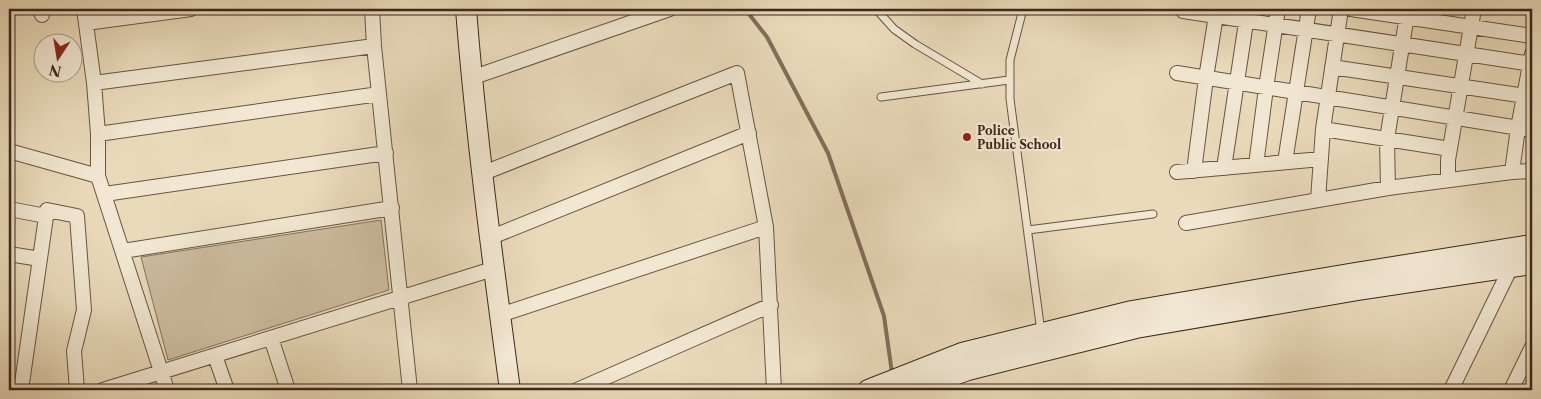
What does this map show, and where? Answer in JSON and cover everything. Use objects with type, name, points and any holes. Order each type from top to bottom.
[{"type":"main road","points":[[466,9],[471,78],[489,238],[510,390]]},
{"type":"main road","points":[[871,389],[914,386],[968,370],[1043,341],[1132,311],[1532,245]]},
{"type":"main road","points":[[1043,341],[1136,328],[1358,290],[1532,264]]},
{"type":"street","points":[[84,9],[94,83],[98,134],[98,176],[167,390]]},
{"type":"street","points":[[86,24],[191,9]]},
{"type":"street","points":[[372,9],[374,46],[410,390]]},
{"type":"street","points":[[471,78],[634,15],[670,9]]},
{"type":"street","points":[[1256,165],[1278,9]]},
{"type":"street","points":[[1285,162],[1309,9]]},
{"type":"street","points":[[1318,200],[1323,130],[1341,9]]},
{"type":"street","points":[[1351,9],[1407,13],[1532,36]]},
{"type":"street","points":[[1448,180],[1447,169],[1450,149],[1474,9]]},
{"type":"street","points":[[1183,11],[1247,15],[1276,26],[1466,54],[1532,61],[1528,96],[1518,128],[1512,172]]},
{"type":"street","points":[[1194,171],[1216,13]]},
{"type":"street","points":[[1388,188],[1387,139],[1407,13]]},
{"type":"street","points":[[1224,168],[1247,15]]},
{"type":"street","points":[[94,83],[374,46]]},
{"type":"street","points":[[1332,67],[1528,96]]},
{"type":"street","points":[[482,174],[737,73],[766,227],[774,390]]},
{"type":"street","points":[[1177,73],[1532,130]]},
{"type":"street","points":[[98,134],[379,94]]},
{"type":"street","points":[[1323,130],[1450,149]]},
{"type":"street","points":[[489,238],[749,133]]},
{"type":"street","points":[[9,153],[98,176]]},
{"type":"street","points":[[105,194],[386,153]]},
{"type":"street","points":[[1177,172],[1321,159]]},
{"type":"street","points":[[1186,223],[1388,188],[1532,171]]},
{"type":"street","points":[[123,252],[392,208]]},
{"type":"street","points":[[9,209],[46,216]]},
{"type":"street","points":[[21,390],[47,210],[77,216],[84,310],[74,351],[77,390]]},
{"type":"street","points":[[500,315],[766,227]]},
{"type":"street","points":[[9,254],[40,259]]},
{"type":"street","points":[[1451,390],[1511,267]]},
{"type":"street","points":[[109,389],[493,269]]},
{"type":"street","points":[[577,390],[771,305]]},
{"type":"street","points":[[271,338],[288,390]]},
{"type":"street","points":[[1511,390],[1532,347]]},
{"type":"street","points":[[215,356],[227,390]]},
{"type":"lane","points":[[876,9],[894,29],[914,44],[982,84]]},
{"type":"lane","points":[[1023,9],[1010,60],[1010,99],[1043,341]]},
{"type":"lane","points":[[881,97],[1009,80]]},
{"type":"lane","points":[[1028,230],[1153,214]]},
{"type":"shaded area","points":[[381,220],[389,290],[168,360],[141,257]]},
{"type":"waterway","points":[[745,9],[767,37],[828,153],[884,316],[892,373]]},
{"type":"place","name":"Police Public School","points":[[967,137]]}]
